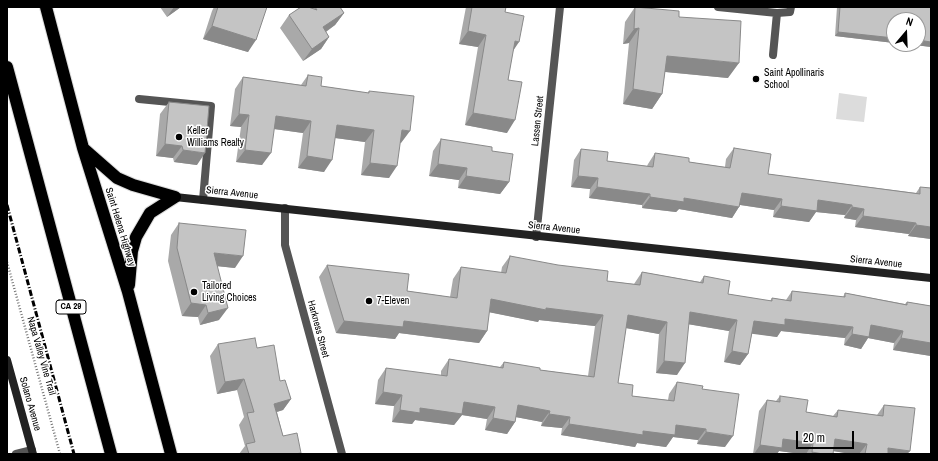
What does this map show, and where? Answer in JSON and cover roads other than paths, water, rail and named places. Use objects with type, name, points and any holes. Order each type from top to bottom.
[{"type":"highway","name":"Saint Helena Highway","points":[[46,7],[83,148],[128,292],[172,454]]},
{"type":"highway","name":"CA 29","points":[[7,66],[111,454]]},
{"type":"highway","points":[[83,148],[99,164],[117,178],[133,185],[175,197]]},
{"type":"highway","points":[[128,292],[132,251],[136,237],[150,213],[175,197]]},
{"type":"street","name":"Lassen Street","points":[[536,237],[560,7]]},
{"type":"street","points":[[718,7],[777,14],[790,12],[791,7]]},
{"type":"street","points":[[773,55],[777,14]]},
{"type":"street","points":[[139,99],[211,106],[203,200]]},
{"type":"street","name":"Sierra Avenue","points":[[175,197],[536,237],[931,278]]},
{"type":"street","name":"Harkness Street","points":[[285,208],[285,245],[342,454]]},
{"type":"street","name":"Solano Avenue","points":[[7,360],[33,452]]},
{"type":"street","points":[[16,454],[33,452]]},
{"type":"railway","points":[[7,205],[74,454]]},
{"type":"place","name":"Saint Apollinaris School","points":[[756,79]]},
{"type":"place","name":"Keller Williams Realty","points":[[179,137]]},
{"type":"place","name":"Tailored Living Choices","points":[[194,292]]},
{"type":"place","name":"7-Eleven","points":[[369,301]]}]
